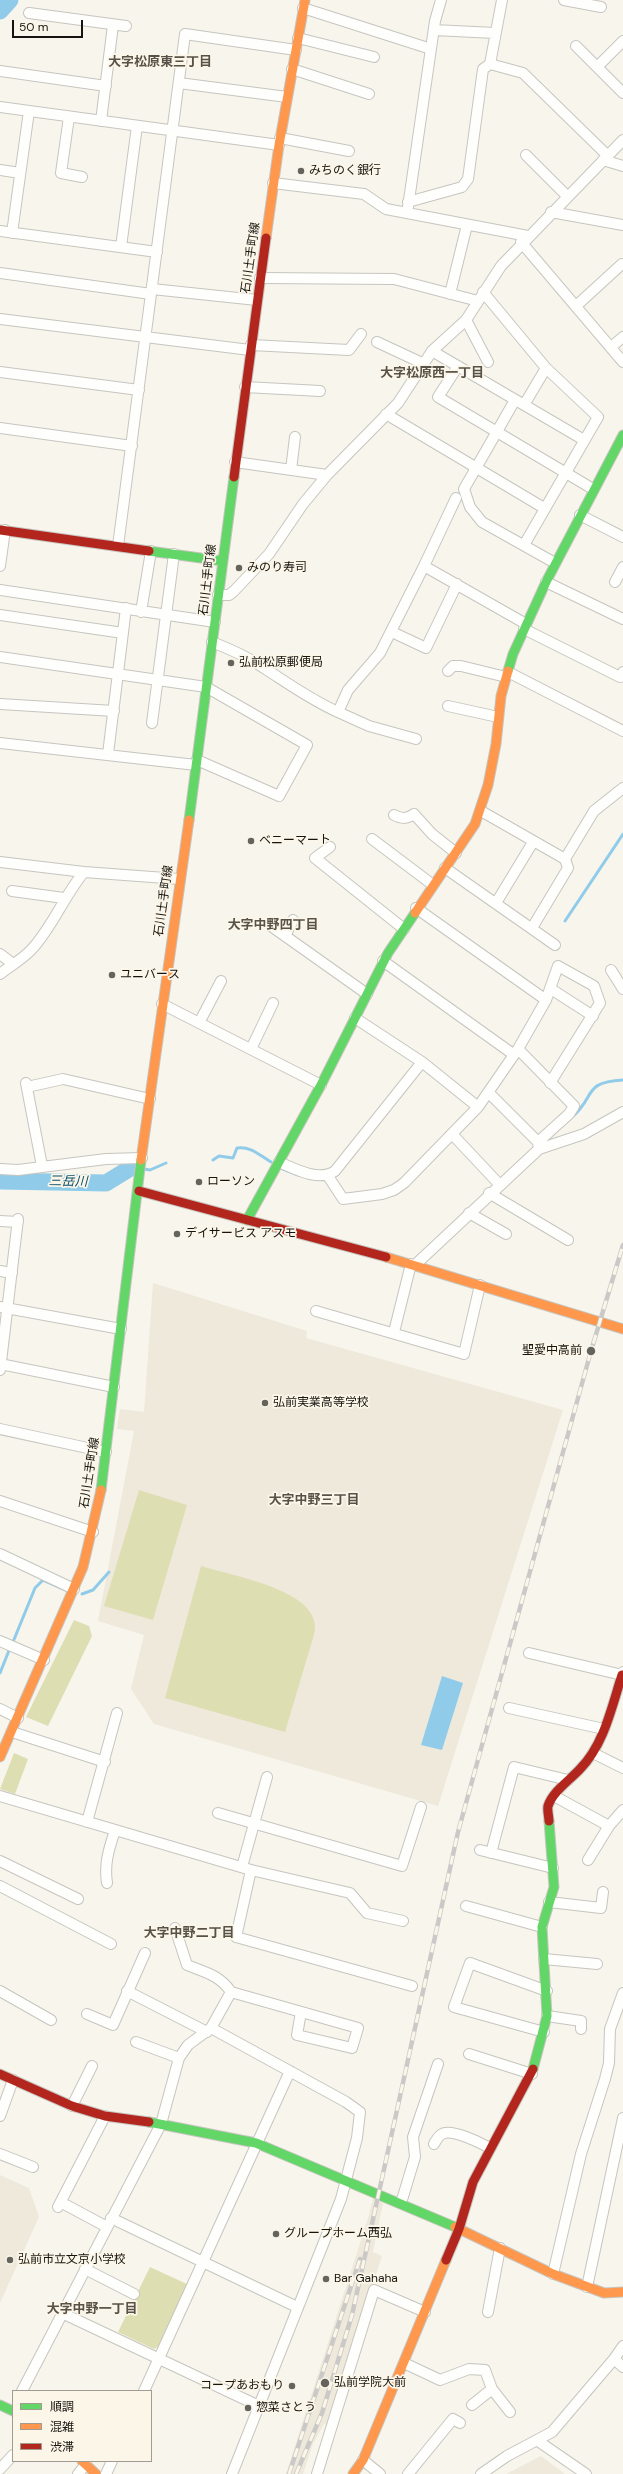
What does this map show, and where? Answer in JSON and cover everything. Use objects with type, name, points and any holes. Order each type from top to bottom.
[{"type":"street","points":[[407,213],[434,30],[441,0]]},
{"type":"street","points":[[408,202],[462,187],[468,179],[483,69],[490,64],[502,0]]},
{"type":"street","points":[[564,0],[601,7]]},
{"type":"street","points":[[304,4],[431,49]]},
{"type":"street","name":"石川土手町線","points":[[0,1757],[74,1589],[83,1567],[93,1532],[106,1452],[139,1191],[141,1161],[179,879],[197,763],[250,347],[273,183],[304,4]]},
{"type":"street","points":[[29,13],[126,26]]},
{"type":"street","points":[[101,121],[113,24]]},
{"type":"street","points":[[434,30],[495,33]]},
{"type":"street","points":[[118,546],[185,34],[296,50]]},
{"type":"street","points":[[298,38],[374,57]]},
{"type":"street","points":[[597,67],[623,41]]},
{"type":"street","points":[[576,46],[623,93]]},
{"type":"street","points":[[490,64],[523,73],[606,158],[623,166]]},
{"type":"street","points":[[292,68],[370,94]]},
{"type":"street","points":[[0,71],[106,86]]},
{"type":"street","points":[[179,83],[287,97]]},
{"type":"street","points":[[0,107],[173,131],[349,151]]},
{"type":"street","points":[[12,233],[29,111]]},
{"type":"street","points":[[68,117],[61,173],[82,177]]},
{"type":"street","points":[[121,247],[137,126]]},
{"type":"street","points":[[218,595],[229,595],[234,592],[268,554],[303,504],[326,475],[398,403],[422,363],[432,351],[466,320],[501,266],[524,239],[623,140]]},
{"type":"street","points":[[526,155],[567,196]]},
{"type":"street","points":[[0,170],[20,173]]},
{"type":"street","points":[[273,183],[364,194],[386,210],[467,225],[524,239],[576,306],[623,362]]},
{"type":"street","points":[[551,212],[623,225]]},
{"type":"street","points":[[450,294],[467,225]]},
{"type":"street","points":[[0,231],[157,252]]},
{"type":"street","points":[[576,306],[622,264]]},
{"type":"street","points":[[0,273],[152,292],[257,300]]},
{"type":"street","points":[[260,278],[394,279],[478,301]]},
{"type":"street","points":[[483,292],[546,368],[598,417],[544,508],[524,545]]},
{"type":"street","points":[[0,319],[146,337],[250,347],[349,350],[361,334]]},
{"type":"street","points":[[466,320],[488,362]]},
{"type":"street","points":[[611,348],[623,337]]},
{"type":"street","points":[[377,342],[422,363]]},
{"type":"street","points":[[432,351],[584,440]]},
{"type":"street","points":[[458,366],[438,397],[593,489]]},
{"type":"street","points":[[524,405],[546,368]]},
{"type":"street","points":[[0,372],[139,390]]},
{"type":"street","points":[[245,387],[320,391]]},
{"type":"street","points":[[515,400],[464,489],[470,507],[482,522],[555,563]]},
{"type":"street","points":[[386,414],[476,466],[544,508]]},
{"type":"street","points":[[0,428],[132,446]]},
{"type":"street","points":[[247,1220],[321,1085],[384,961],[416,908],[475,824],[481,811],[496,744],[498,717],[507,675],[525,626],[555,563],[623,435]]},
{"type":"street","points":[[291,470],[295,437]]},
{"type":"street","points":[[235,462],[326,475]]},
{"type":"street","points":[[338,712],[348,690],[380,653],[392,632],[456,498]]},
{"type":"street","points":[[580,515],[623,538]]},
{"type":"street","points":[[0,566],[3,530],[223,561]]},
{"type":"street","points":[[141,612],[151,551]]},
{"type":"street","points":[[152,723],[174,554]]},
{"type":"street","points":[[424,566],[457,584],[525,626],[620,678],[623,672]]},
{"type":"street","points":[[615,582],[623,567]]},
{"type":"street","points":[[546,582],[623,619]]},
{"type":"street","points":[[392,632],[426,648],[457,584]]},
{"type":"street","points":[[0,590],[215,622]]},
{"type":"street","points":[[108,754],[126,608]]},
{"type":"street","points":[[0,615],[123,633]]},
{"type":"street","points":[[212,642],[243,656],[308,697],[338,712],[369,726],[416,738]]},
{"type":"street","points":[[0,657],[206,687],[307,746],[279,796],[197,763],[0,743]]},
{"type":"street","points":[[448,671],[453,666],[461,666],[507,675],[623,731]]},
{"type":"street","points":[[0,704],[114,711]]},
{"type":"street","points":[[448,706],[498,717]]},
{"type":"street","points":[[564,859],[594,811],[623,788]]},
{"type":"street","points":[[481,811],[564,859],[568,868],[532,928]]},
{"type":"street","points":[[394,814],[402,819],[408,818],[414,814],[432,834],[456,853]]},
{"type":"street","points":[[372,839],[433,885]]},
{"type":"street","points":[[496,903],[533,842]]},
{"type":"street","points":[[330,847],[315,858],[404,929]]},
{"type":"street","points":[[0,862],[84,872],[179,879]]},
{"type":"street","points":[[445,868],[555,944]]},
{"type":"street","points":[[0,974],[31,950],[51,925],[64,898],[84,872]]},
{"type":"street","points":[[12,891],[64,898]]},
{"type":"street","points":[[416,908],[546,1000]]},
{"type":"street","points":[[285,936],[293,920]]},
{"type":"street","points":[[271,926],[367,994]]},
{"type":"street","points":[[0,954],[13,964]]},
{"type":"street","points":[[384,961],[515,1051],[574,1106],[569,1114],[499,1184],[413,1265],[394,1332]]},
{"type":"street","points":[[328,1176],[343,1199],[394,1190],[404,1183],[478,1107],[489,1093],[546,1000],[558,966],[594,986],[600,1002],[593,1016],[550,1083]]},
{"type":"street","points":[[611,970],[623,989]]},
{"type":"street","points":[[199,1023],[221,981]]},
{"type":"street","points":[[551,989],[593,1016]]},
{"type":"street","points":[[251,1049],[273,1003]]},
{"type":"street","points":[[162,1004],[321,1085]]},
{"type":"street","points":[[355,1018],[422,1062],[478,1107]]},
{"type":"street","points":[[279,1162],[303,1173],[328,1176],[335,1171],[422,1062]]},
{"type":"street","points":[[42,1166],[27,1085],[63,1079],[150,1098]]},
{"type":"street","points":[[489,1093],[538,1145]]},
{"type":"street","points":[[538,1145],[584,1134],[623,1112]]},
{"type":"street","points":[[452,1134],[499,1184]]},
{"type":"street","points":[[0,1169],[18,1170],[42,1166],[141,1161]]},
{"type":"street","points":[[139,1191],[413,1265],[623,1329]]},
{"type":"street","points":[[489,1193],[568,1240]]},
{"type":"street","points":[[469,1213],[506,1234]]},
{"type":"street","points":[[0,1220],[18,1221],[12,1273],[4,1307],[0,1366],[114,1387]]},
{"type":"street","points":[[0,1271],[12,1273]]},
{"type":"street","points":[[316,1311],[394,1332],[464,1354],[480,1285]]},
{"type":"street","points":[[4,1307],[121,1329]]},
{"type":"street","points":[[0,1428],[106,1452]]},
{"type":"street","points":[[0,1500],[93,1532]]},
{"type":"street","points":[[0,1554],[74,1589]]},
{"type":"street","points":[[0,1641],[44,1660]]},
{"type":"street","points":[[354,2474],[363,2460],[459,2229],[473,2182],[490,2148],[532,2074],[547,2016],[547,1991],[542,1927],[554,1887],[548,1806],[554,1796],[568,1780],[581,1769],[593,1753],[619,1697],[622,1673],[529,1653]]},
{"type":"street","points":[[509,1708],[604,1729]]},
{"type":"street","points":[[0,1710],[18,1718]]},
{"type":"street","points":[[87,1822],[105,1762],[117,1713]]},
{"type":"street","points":[[12,1732],[105,1762]]},
{"type":"street","points":[[593,1753],[623,1768]]},
{"type":"street","points":[[491,1853],[514,1767],[568,1780]]},
{"type":"street","points":[[267,1777],[254,1824],[236,1937],[412,1986]]},
{"type":"street","points":[[0,1796],[247,1868],[350,1893],[367,1913],[403,1921]]},
{"type":"street","points":[[554,1796],[609,1826]]},
{"type":"street","points":[[218,1812],[254,1824],[402,1866],[421,1807]]},
{"type":"street","points":[[588,1860],[609,1826],[623,1810]]},
{"type":"street","points":[[107,1883],[106,1859],[115,1830]]},
{"type":"street","points":[[480,1850],[553,1868]]},
{"type":"street","points":[[0,1861],[78,1899]]},
{"type":"street","points":[[0,1886],[111,1944]]},
{"type":"street","points":[[549,1902],[602,1908],[603,1892]]},
{"type":"street","points":[[466,1906],[542,1927]]},
{"type":"street","points":[[175,1928],[187,1965],[214,1975],[231,1992],[358,2028],[352,2048],[297,2035],[301,2012]]},
{"type":"street","points":[[87,2014],[113,2025],[145,1953]]},
{"type":"street","points":[[544,1959],[597,1964]]},
{"type":"street","points":[[544,2032],[454,2007],[470,1963],[547,1991]]},
{"type":"street","points":[[0,1991],[51,2020]]},
{"type":"street","points":[[127,1991],[290,2071],[346,2102],[360,2112],[357,2138],[347,2181],[232,2474]]},
{"type":"street","points":[[23,2390],[161,2124],[180,2058],[188,2045],[209,2030],[231,1992]]},
{"type":"street","points":[[553,2274],[581,2154],[609,2063],[610,2029],[623,1993]]},
{"type":"street","points":[[547,2016],[581,2021],[581,2029]]},
{"type":"street","points":[[136,2042],[180,2058]]},
{"type":"street","points":[[470,2054],[532,2074]]},
{"type":"street","points":[[401,2204],[415,2158],[413,2137],[438,2064]]},
{"type":"street","points":[[72,2106],[92,2066]]},
{"type":"street","points":[[144,2390],[290,2071]]},
{"type":"street","points":[[0,2074],[72,2106],[105,2116],[161,2124],[256,2143],[459,2229],[553,2274],[604,2293],[623,2292]]},
{"type":"street","points":[[0,2116],[13,2080]]},
{"type":"street","points":[[105,2116],[62,2206],[109,2222],[204,2262],[297,2307]]},
{"type":"street","points":[[587,2286],[623,2118]]},
{"type":"street","points":[[434,2144],[441,2134],[446,2132],[490,2148]]},
{"type":"street","points":[[0,2154],[33,2167]]},
{"type":"street","points":[[488,2312],[500,2248]]},
{"type":"street","points":[[85,2269],[134,2294]]},
{"type":"street","points":[[317,2474],[374,2290],[425,2312]]},
{"type":"street","points":[[62,2313],[259,2406]]},
{"type":"street","points":[[481,2474],[507,2456],[538,2441],[552,2432],[614,2359],[623,2346]]},
{"type":"street","points":[[614,2359],[623,2367]]},
{"type":"street","points":[[404,2363],[440,2380],[470,2369],[485,2370],[492,2389],[510,2412]]},
{"type":"street","points":[[472,2405],[492,2389]]},
{"type":"street","points":[[0,2405],[12,2410]]},
{"type":"street","points":[[408,2474],[453,2419],[460,2423]]},
{"type":"street","points":[[538,2441],[586,2474]]},
{"type":"street","points":[[0,2469],[12,2456]]},
{"type":"street","points":[[363,2460],[380,2474]]},
{"type":"street","points":[[106,2474],[112,2462]]},
{"type":"street","points":[[78,2474],[84,2463],[96,2474]]},
{"type":"shaded area","points":[[153,1283],[307,1331],[306,1338],[563,1410],[438,1806],[154,1724],[131,1689],[144,1635],[98,1621],[134,1431],[117,1429],[120,1409],[144,1412]]},
{"type":"shaded area","name":"弘前市立文京小学校","points":[[0,2175],[29,2188],[39,2217],[0,2303]]},
{"type":"shaded area","name":"弘前学院大前","points":[[373,2198],[383,2203],[373,2252],[382,2256],[328,2425],[324,2424],[313,2444],[303,2474],[286,2474],[369,2215]]},
{"type":"shaded area","points":[[541,2456],[565,2474],[506,2474]]},
{"type":"green space","points":[[139,1490],[187,1505],[153,1620],[104,1606]]},
{"type":"green space","points":[[201,1566],[249,1579],[286,1593],[301,1602],[311,1613],[315,1626],[314,1634],[285,1732],[165,1698]]},
{"type":"green space","points":[[74,1620],[89,1626],[92,1636],[48,1726],[26,1717]]},
{"type":"green space","points":[[14,1753],[28,1759],[15,1794],[0,1789]]},
{"type":"green space","points":[[150,2267],[189,2285],[159,2346],[154,2349],[118,2332]]},
{"type":"water","points":[[442,1676],[463,1683],[442,1750],[421,1745]]},
{"type":"waterway","points":[[0,11],[10,0]]},
{"type":"waterway","points":[[565,921],[623,834]]},
{"type":"waterway","points":[[572,1117],[579,1110],[595,1087],[610,1081],[623,1080]]},
{"type":"waterway","points":[[213,1160],[219,1156],[233,1158],[237,1148],[247,1148],[271,1162]]},
{"type":"waterway","points":[[144,1169],[150,1170],[166,1163]]},
{"type":"waterway","name":"三岳川","points":[[0,1181],[106,1183],[132,1167]]},
{"type":"waterway","points":[[283,1169],[298,1175]]},
{"type":"waterway","points":[[82,1594],[93,1590],[109,1572]]},
{"type":"waterway","points":[[13,1642],[35,1588],[43,1580],[66,1590]]},
{"type":"waterway","points":[[0,1673],[10,1648]]},
{"type":"railway","points":[[296,2474],[322,2413],[352,2315],[458,1832],[591,1351],[623,1245]]},
{"type":"railway","points":[[289,2474],[360,2259]]},
{"type":"traffic: fast","points":[[508,671],[513,654],[546,582],[623,435]]},
{"type":"traffic: fast","points":[[189,820],[234,477]]},
{"type":"traffic: fast","points":[[149,551],[223,561]]},
{"type":"traffic: fast","points":[[247,1220],[321,1085],[388,953],[415,913]]},
{"type":"traffic: fast","points":[[101,1490],[141,1160]]},
{"type":"traffic: fast","points":[[533,2069],[547,2016],[542,1927],[554,1887],[549,1821]]},
{"type":"traffic: fast","points":[[149,2122],[256,2143],[455,2227]]},
{"type":"traffic: fast","points":[[0,2405],[12,2411]]},
{"type":"traffic: slow","points":[[266,238],[279,145],[305,0]]},
{"type":"traffic: slow","points":[[415,913],[475,824],[488,785],[496,744],[501,696],[508,671]]},
{"type":"traffic: slow","points":[[141,1160],[189,820]]},
{"type":"traffic: slow","points":[[386,1257],[623,1329]]},
{"type":"traffic: slow","points":[[0,1757],[83,1567],[101,1490]]},
{"type":"traffic: slow","points":[[455,2227],[553,2274],[604,2293],[623,2292]]},
{"type":"traffic: slow","points":[[353,2474],[363,2460],[446,2260]]},
{"type":"traffic: slow","points":[[83,2462],[96,2474]]},
{"type":"traffic: jam","points":[[234,477],[266,238]]},
{"type":"traffic: jam","points":[[0,530],[149,551]]},
{"type":"traffic: jam","points":[[139,1191],[386,1257]]},
{"type":"traffic: jam","points":[[549,1821],[548,1806],[550,1801],[576,1773],[595,1749],[611,1712],[622,1675]]},
{"type":"traffic: jam","points":[[446,2260],[459,2229],[473,2182],[533,2069]]},
{"type":"traffic: jam","points":[[0,2074],[72,2106],[105,2116],[149,2122]]},
{"type":"place","name":"みちのく銀行","points":[[301,171]]},
{"type":"place","name":"みのり寿司","points":[[239,568]]},
{"type":"place","name":"弘前松原郵便局","points":[[231,663]]},
{"type":"place","name":"ベニーマート","points":[[251,841]]},
{"type":"place","name":"ユニバース","points":[[112,975]]},
{"type":"place","name":"ローソン","points":[[199,1182]]},
{"type":"place","name":"デイサービス アスモ","points":[[177,1234]]},
{"type":"place","name":"聖愛中高前","points":[[591,1351]]},
{"type":"place","name":"弘前実業高等学校","points":[[265,1403]]},
{"type":"place","name":"グループホーム西弘","points":[[276,2234]]},
{"type":"place","name":"弘前市立文京小学校","points":[[10,2260]]},
{"type":"place","name":"Bar Gahaha","points":[[326,2279]]},
{"type":"place","name":"弘前学院大前","points":[[325,2383]]},
{"type":"place","name":"コープあおもり","points":[[292,2386]]},
{"type":"place","name":"惣菜さとう","points":[[248,2408]]},
{"type":"district","name":"大字松原東三丁目","points":[[160,63]]},
{"type":"district","name":"大字松原西一丁目","points":[[432,374]]},
{"type":"district","name":"大字中野四丁目","points":[[273,926]]},
{"type":"district","name":"大字中野三丁目","points":[[314,1501]]},
{"type":"district","name":"大字中野二丁目","points":[[189,1934]]},
{"type":"district","name":"大字中野一丁目","points":[[92,2310]]}]
